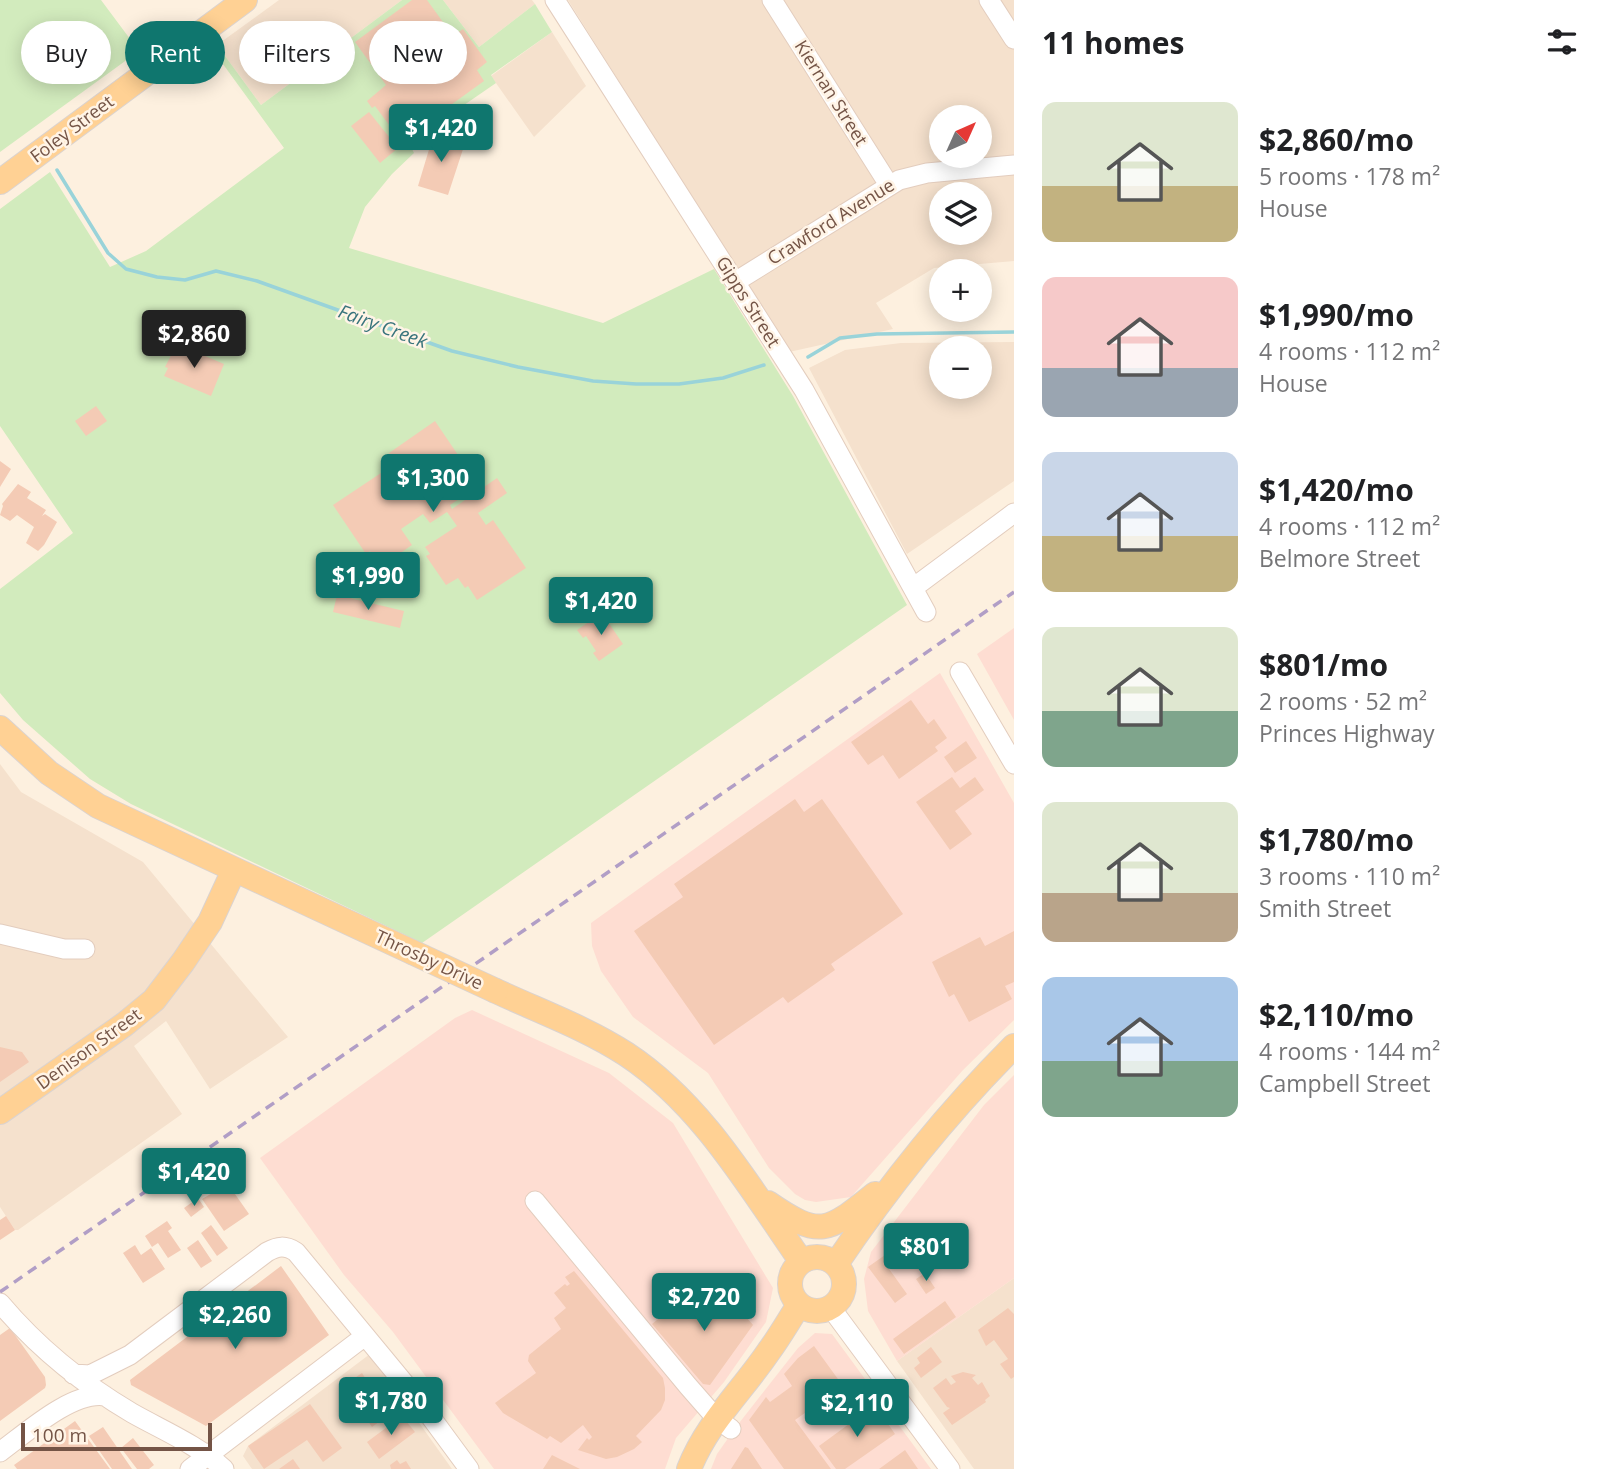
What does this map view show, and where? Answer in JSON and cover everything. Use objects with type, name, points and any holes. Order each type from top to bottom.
[{"type":"main road","name":"Foley Street","points":[[0,182],[245,0]]},
{"type":"main road","name":"Throsby Drive","points":[[0,728],[49,773],[98,806],[600,1039],[627,1055],[680,1098],[711,1133],[801,1261]]},
{"type":"main road","name":"Denison Street","points":[[0,1112],[125,1024],[154,1000],[210,922],[234,870]]},
{"type":"main road","points":[[836,1264],[911,1164],[965,1098],[1014,1046]]},
{"type":"main road","points":[[753,1193],[799,1223],[813,1227],[827,1226],[855,1210],[911,1164]]},
{"type":"main road","points":[[815,1257],[825,1258],[836,1264],[845,1283],[837,1304],[819,1312],[799,1305],[791,1294],[789,1284],[791,1274],[801,1261],[815,1257]]},
{"type":"main road","points":[[689,1469],[723,1423],[799,1305]]},
{"type":"street","name":"Gipps Street","points":[[555,0],[804,390],[926,612]]},
{"type":"street","name":"Kiernan Street","points":[[772,0],[889,185]]},
{"type":"street","points":[[989,0],[1014,39]]},
{"type":"street","name":"Crawford Avenue","points":[[736,282],[889,185],[916,174],[1014,165]]},
{"type":"street","points":[[913,588],[1014,513]]},
{"type":"street","points":[[960,672],[1014,764]]},
{"type":"street","points":[[0,934],[64,949],[85,949]]},
{"type":"street","points":[[535,1201],[723,1423]]},
{"type":"street","points":[[69,1371],[90,1375],[131,1354],[267,1252],[282,1246],[296,1252],[419,1401],[469,1469]]},
{"type":"street","points":[[0,1303],[23,1329],[69,1371],[113,1401],[208,1456],[224,1469]]},
{"type":"street","points":[[831,1308],[950,1469]]},
{"type":"street","points":[[190,1469],[365,1336]]},
{"type":"street","points":[[113,1401],[112,1385],[118,1370],[131,1354]]},
{"type":"street","points":[[46,1418],[66,1391],[69,1371]]},
{"type":"street","points":[[0,1452],[46,1418],[85,1397],[113,1401]]},
{"type":"shaded area","points":[[279,0],[402,0],[374,21],[369,21],[369,25],[355,35],[355,21],[250,21]]},
{"type":"shaded area","points":[[443,0],[532,0],[535,4],[479,47],[467,31],[467,21],[459,21]]},
{"type":"shaded area","points":[[568,0],[1014,0],[1014,261],[992,263],[992,259],[929,259],[929,271],[876,303],[893,329],[789,352]]},
{"type":"shaded area","points":[[239,29],[239,75],[225,56],[225,39]]},
{"type":"shaded area","points":[[552,32],[586,86],[534,137],[491,76]]},
{"type":"shaded area","points":[[246,84],[289,84],[261,105]]},
{"type":"shaded area","points":[[992,342],[1014,342],[1014,481],[907,554],[809,368],[845,350],[901,343],[929,343],[929,399],[992,399]]},
{"type":"shaded area","points":[[1014,628],[1014,720],[977,654]]},
{"type":"shaded area","points":[[940,673],[1014,803],[1014,1020],[963,1070],[851,1197],[816,1202],[805,1200],[795,1194],[769,1168],[708,1073],[633,1017],[601,971],[592,946],[591,923]]},
{"type":"shaded area","points":[[0,764],[21,792],[143,862],[288,1037],[210,1089],[166,1021],[134,1046],[182,1114],[18,1230],[15,1230],[0,1207]]},
{"type":"shaded area","points":[[472,1010],[609,1073],[673,1123],[773,1288],[766,1322],[724,1382],[676,1438],[665,1469],[494,1469],[393,1332],[344,1275],[260,1158],[455,1018]]},
{"type":"shaded area","points":[[1014,1075],[1014,1278],[897,1361],[868,1311],[864,1279],[871,1252],[984,1105]]},
{"type":"shaded area","points":[[1014,1278],[1014,1469],[974,1469],[897,1361]]},
{"type":"shaded area","points":[[815,1333],[832,1334],[931,1469],[711,1469],[717,1454],[736,1427],[798,1348]]},
{"type":"shaded area","points":[[370,1354],[452,1469],[252,1469],[243,1456],[248,1446]]},
{"type":"green space","points":[[0,0],[101,0],[125,32],[125,61],[111,71],[111,21],[21,21],[21,84],[94,84],[0,152]]},
{"type":"green space","points":[[402,0],[443,0],[459,21],[374,21]]},
{"type":"green space","points":[[535,4],[552,32],[491,75],[496,83],[409,143],[414,153],[392,174],[365,207],[349,248],[603,323],[714,269],[793,396],[907,605],[422,943],[131,804],[90,779],[23,720],[0,693],[0,589],[73,533],[0,426],[0,209],[50,172],[110,267],[146,251],[284,148],[225,67],[225,56],[239,75],[239,84],[246,84],[261,105],[289,84],[355,84],[355,35],[369,25],[369,84],[467,84],[467,31],[479,47]]},
{"type":"building","points":[[412,0],[427,0],[442,21],[384,21]]},
{"type":"building","points":[[369,32],[369,61],[355,42]]},
{"type":"building","points":[[467,34],[487,62],[477,70],[484,81],[401,141],[375,106],[372,108],[367,101],[386,85],[467,84]]},
{"type":"building","points":[[369,112],[398,148],[380,163],[351,126]]},
{"type":"building","points":[[434,133],[465,143],[448,195],[418,186]]},
{"type":"building","points":[[177,344],[224,364],[211,396],[164,376],[168,368],[165,367]]},
{"type":"building","points":[[96,406],[107,421],[86,436],[75,421]]},
{"type":"building","points":[[435,421],[479,486],[450,505],[452,509],[497,478],[507,493],[478,513],[486,525],[493,520],[526,568],[477,600],[468,586],[465,588],[458,578],[446,585],[426,556],[430,554],[425,547],[457,526],[447,512],[430,523],[423,514],[401,529],[412,545],[380,567],[370,551],[366,554],[333,505],[396,463],[389,453]]},
{"type":"building","points":[[0,461],[11,469],[0,487]]},
{"type":"building","points":[[18,484],[31,492],[27,498],[46,510],[42,516],[45,514],[57,522],[38,551],[26,543],[34,527],[17,515],[10,521],[0,515],[2,504]]},
{"type":"building","points":[[337,595],[404,611],[400,628],[333,612]]},
{"type":"building","points":[[602,613],[623,644],[599,661],[586,636],[583,638],[577,630]]},
{"type":"building","points":[[911,700],[928,724],[934,719],[947,738],[935,747],[938,751],[899,779],[883,755],[868,765],[851,742]]},
{"type":"building","points":[[966,741],[977,758],[955,773],[944,757]]},
{"type":"building","points":[[952,777],[960,788],[975,777],[984,790],[955,811],[972,834],[950,850],[916,802]]},
{"type":"building","points":[[795,799],[804,812],[822,799],[903,914],[831,964],[835,970],[788,1003],[783,997],[714,1045],[634,931],[683,897],[674,884]]},
{"type":"building","points":[[1014,931],[1014,982],[1005,986],[1012,999],[969,1022],[954,994],[949,997],[932,962],[980,937],[985,946]]},
{"type":"building","points":[[0,1047],[22,1052],[29,1062],[0,1082]]},
{"type":"building","points":[[228,1184],[249,1214],[224,1231],[202,1199]]},
{"type":"building","points":[[198,1198],[204,1207],[191,1217],[184,1208]]},
{"type":"building","points":[[6,1216],[15,1230],[0,1240],[0,1220]]},
{"type":"building","points":[[167,1221],[172,1228],[168,1231],[181,1250],[168,1258],[158,1243],[152,1247],[145,1236]]},
{"type":"building","points":[[211,1225],[228,1248],[217,1256],[201,1233]]},
{"type":"building","points":[[198,1240],[212,1261],[201,1268],[187,1248]]},
{"type":"building","points":[[135,1245],[141,1255],[151,1248],[165,1269],[143,1283],[123,1253]]},
{"type":"building","points":[[885,1255],[891,1263],[887,1266],[907,1294],[895,1303],[868,1267]]},
{"type":"building","points":[[281,1266],[329,1335],[206,1426],[131,1385],[130,1380]]},
{"type":"building","points":[[574,1271],[663,1378],[665,1400],[661,1410],[636,1436],[642,1442],[617,1457],[606,1459],[578,1450],[587,1438],[589,1440],[592,1437],[583,1425],[561,1443],[550,1436],[547,1439],[503,1413],[495,1403],[536,1373],[528,1361],[529,1355],[561,1329],[554,1318],[566,1308],[554,1293],[565,1284],[570,1284],[565,1277]]},
{"type":"building","points":[[925,1273],[935,1288],[926,1294],[916,1279]]},
{"type":"building","points":[[695,1289],[703,1298],[712,1290],[728,1309],[735,1304],[753,1325],[710,1385],[703,1384],[652,1324]]},
{"type":"building","points":[[945,1301],[956,1317],[904,1354],[893,1339]]},
{"type":"building","points":[[1008,1308],[1014,1314],[1014,1377],[1011,1379],[1000,1364],[1008,1359],[994,1340],[986,1346],[978,1330]]},
{"type":"building","points":[[10,1328],[45,1377],[46,1385],[0,1421],[0,1335]]},
{"type":"building","points":[[814,1346],[843,1386],[795,1420],[831,1469],[784,1469],[749,1420],[766,1397],[770,1402],[792,1386],[784,1374],[798,1358]]},
{"type":"building","points":[[931,1347],[942,1362],[921,1378],[914,1368],[920,1363],[917,1358]]},
{"type":"building","points":[[963,1372],[976,1375],[972,1378],[978,1385],[982,1382],[990,1396],[986,1402],[952,1425],[943,1413],[950,1408],[933,1388],[946,1378],[951,1385],[956,1382],[951,1376]]},
{"type":"building","points":[[362,1373],[373,1390],[353,1402],[343,1386]]},
{"type":"building","points":[[382,1397],[392,1412],[372,1427],[362,1412]]},
{"type":"building","points":[[310,1404],[342,1448],[323,1462],[307,1440],[264,1469],[248,1446]]},
{"type":"building","points":[[875,1405],[895,1434],[845,1469],[836,1469],[819,1446]]},
{"type":"building","points":[[402,1416],[415,1432],[379,1459],[367,1442]]},
{"type":"building","points":[[75,1421],[110,1469],[17,1469],[14,1465]]},
{"type":"building","points":[[103,1427],[132,1469],[112,1469],[89,1436]]},
{"type":"building","points":[[133,1438],[154,1465],[149,1469],[137,1469],[121,1448]]},
{"type":"building","points":[[745,1447],[748,1448],[762,1469],[731,1469]]},
{"type":"building","points":[[905,1450],[918,1469],[879,1469]]},
{"type":"building","points":[[552,1455],[580,1469],[543,1469]]},
{"type":"building","points":[[293,1459],[300,1469],[279,1469]]},
{"type":"building","points":[[397,1460],[400,1464],[406,1461],[411,1469],[391,1469],[390,1465]]},
{"type":"waterway","name":"Fairy Creek","points":[[57,170],[108,253],[126,269],[157,277],[185,280],[216,271],[257,281],[452,351],[593,381],[679,384],[723,378],[764,365]]},
{"type":"waterway","name":"Fairy Creek","points":[[808,357],[840,338],[877,334],[1014,332]]},
{"type":"railway","points":[[0,1292],[1014,592]]}]
